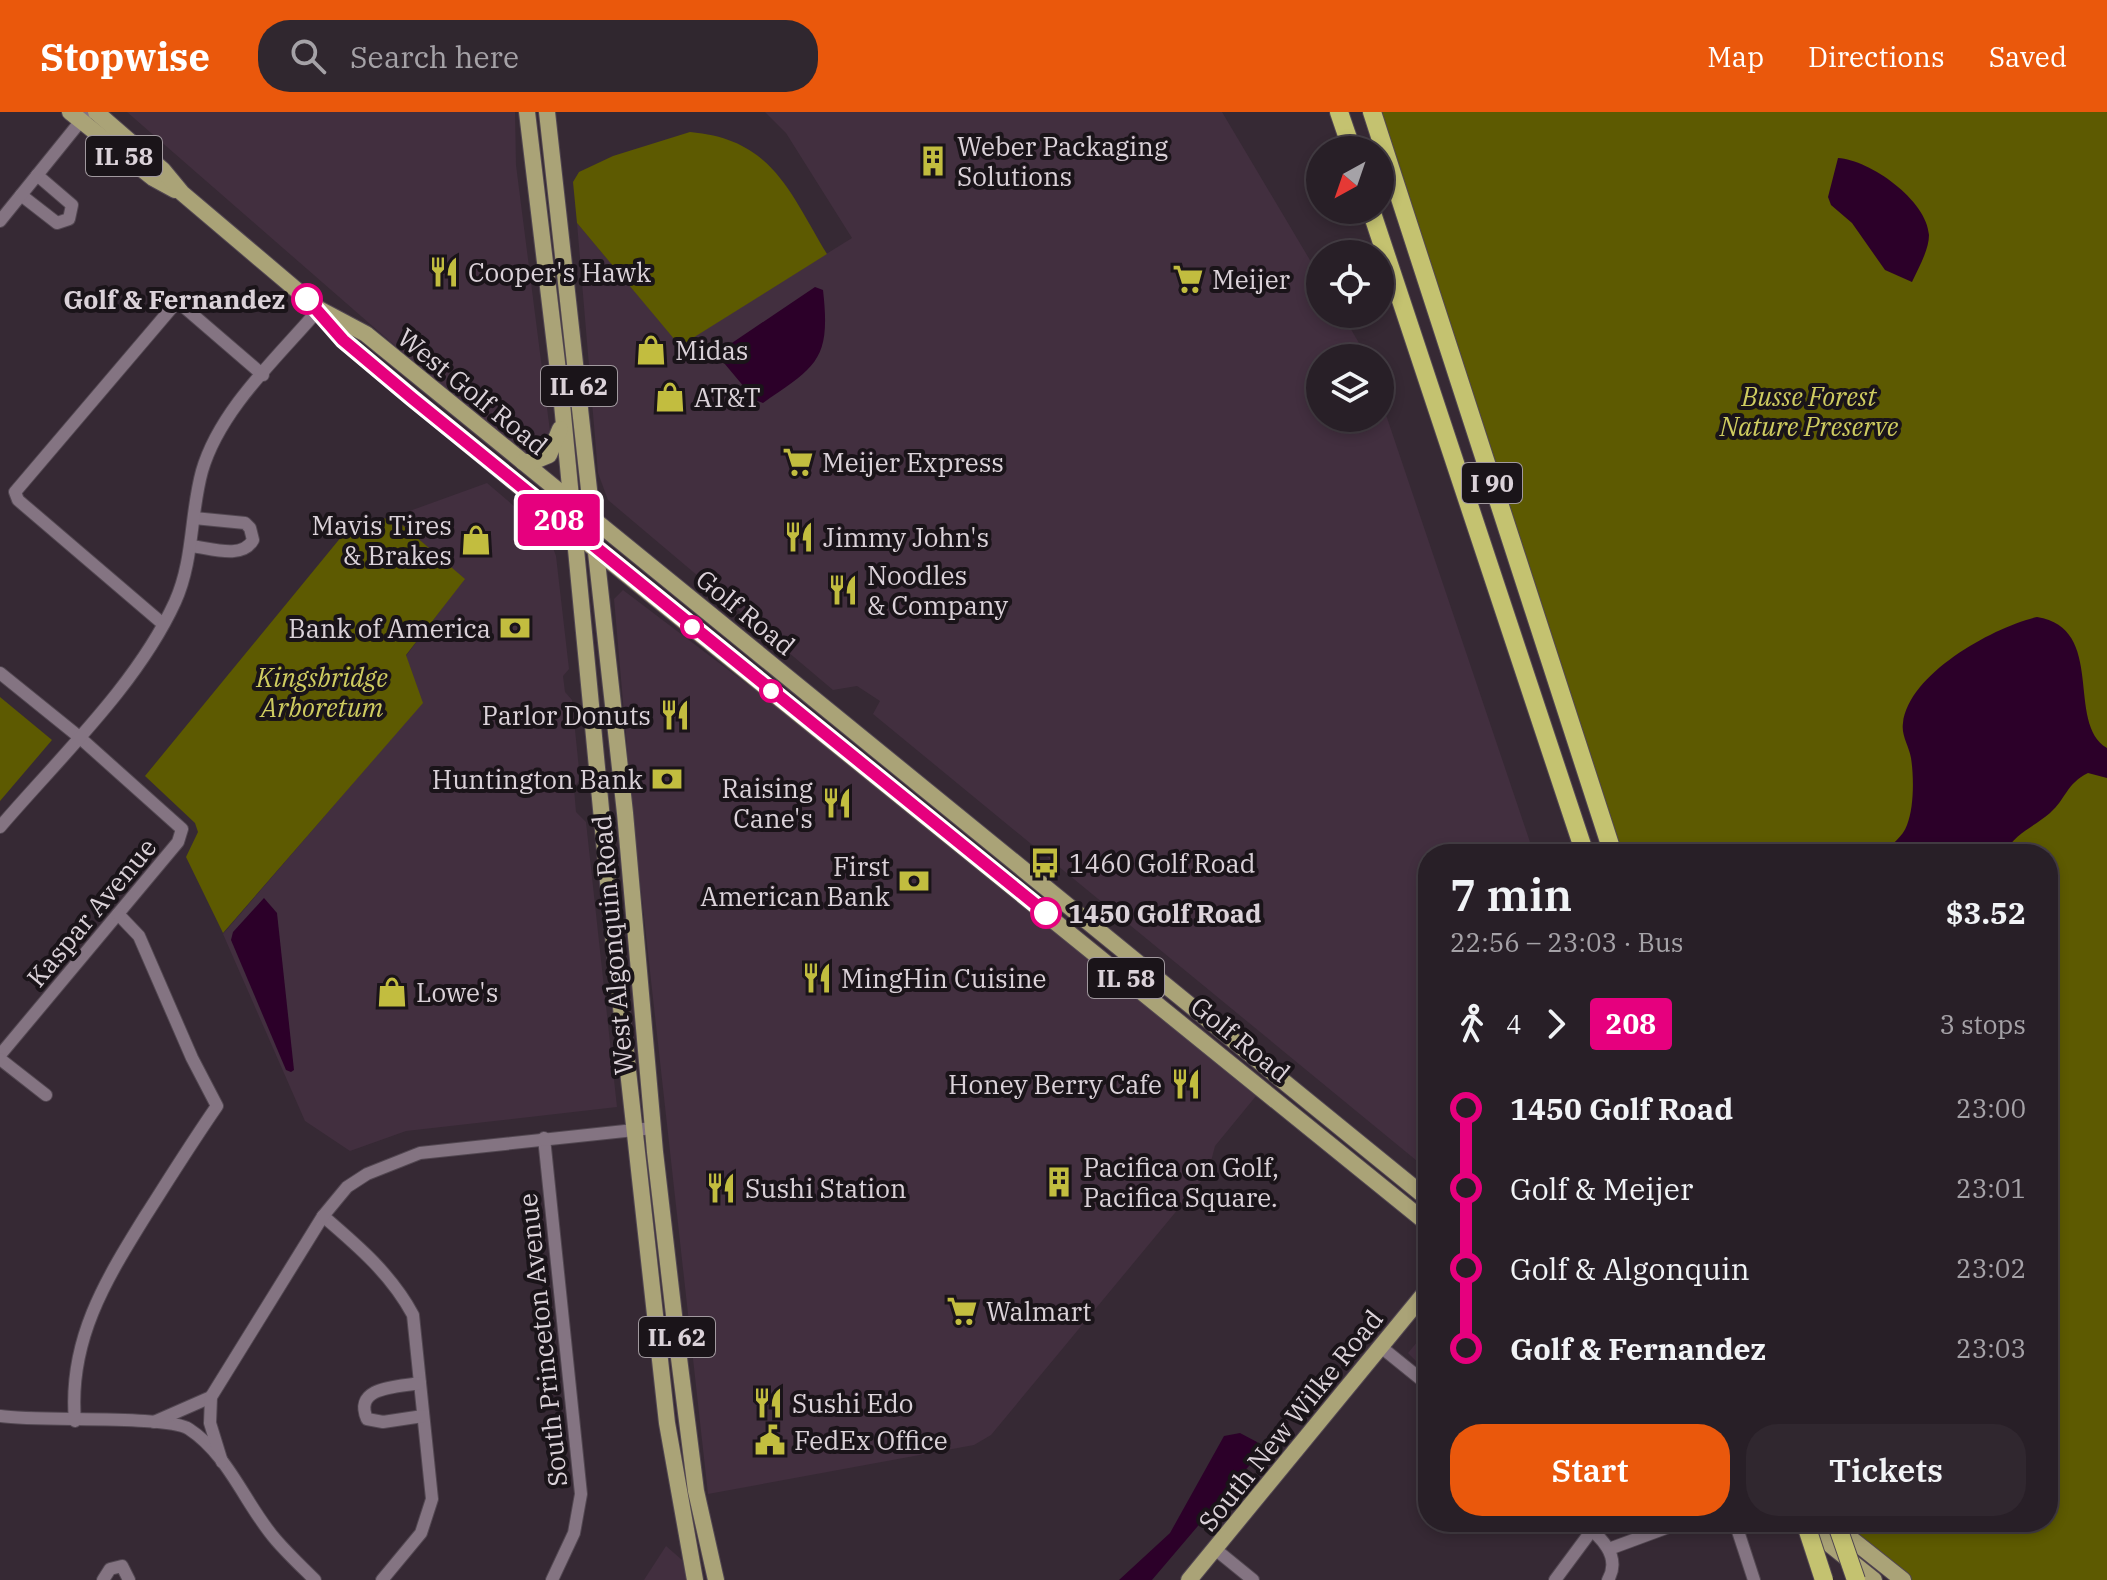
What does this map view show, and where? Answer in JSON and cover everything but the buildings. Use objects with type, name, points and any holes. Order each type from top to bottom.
[{"type":"highway","points":[[1339,112],[1347,136]]},
{"type":"highway","name":"I 90","points":[[1372,112],[1610,844]]},
{"type":"highway","name":"I 90","points":[[1376,224],[1582,844]]},
{"type":"highway","points":[[1807,1532],[1824,1580]]},
{"type":"highway","points":[[1839,1532],[1856,1580]]},
{"type":"main road","name":"West Golf Road","points":[[96,112],[163,170],[182,193],[319,309],[343,340],[574,532]]},
{"type":"main road","name":"West Algonquin Road","points":[[527,112],[564,416],[667,1423],[695,1580]]},
{"type":"main road","name":"West Algonquin Road","points":[[547,112],[625,813],[653,1128],[696,1491],[716,1580]]},
{"type":"main road","name":"West Golf Road","points":[[80,115],[153,178],[182,193]]},
{"type":"main road","name":"West Golf Road","points":[[319,309],[366,334],[590,518]]},
{"type":"main road","points":[[523,462],[549,455],[555,447],[564,416]]},
{"type":"main road","name":"Golf Road","points":[[590,518],[1418,1191]]},
{"type":"main road","name":"Golf Road","points":[[574,532],[1418,1216]]},
{"type":"main road","name":"South New Wilke Road","points":[[1189,1580],[1418,1301]]},
{"type":"main road","points":[[1815,1532],[1874,1580]]},
{"type":"main road","points":[[1842,1532],[1903,1580]]},
{"type":"street","points":[[0,221],[80,115]]},
{"type":"street","points":[[21,195],[57,223],[69,219],[72,205],[37,175]]},
{"type":"street","points":[[163,624],[18,500],[15,492],[175,304],[184,307],[263,375]]},
{"type":"street","points":[[0,827],[140,663],[163,624],[184,577],[201,473],[211,445],[263,375],[319,309]]},
{"type":"street","points":[[191,546],[237,552],[249,547],[253,540],[245,523],[194,518]]},
{"type":"street","points":[[0,673],[78,736]]},
{"type":"street","name":"Kaspar Avenue","points":[[0,1057],[178,842],[181,833],[179,823],[78,736]]},
{"type":"street","points":[[75,1421],[73,1392],[76,1358],[103,1284],[217,1106],[192,1058],[139,936],[118,914]]},
{"type":"street","points":[[0,1057],[46,1095]]},
{"type":"street","points":[[222,1462],[210,1423],[211,1397],[323,1216],[347,1187],[367,1174],[420,1153],[653,1128]]},
{"type":"street","name":"South Princeton Avenue","points":[[544,1138],[581,1494],[574,1533],[552,1580]]},
{"type":"street","points":[[323,1216],[373,1260],[400,1290],[413,1315],[432,1499],[421,1533],[382,1580]]},
{"type":"street","points":[[1381,1347],[1418,1377]]},
{"type":"street","points":[[420,1383],[372,1391],[365,1398],[362,1408],[367,1419],[383,1422],[423,1416]]},
{"type":"street","points":[[152,1423],[211,1397]]},
{"type":"street","points":[[0,1416],[152,1423],[188,1428],[222,1462],[275,1539],[315,1580]]},
{"type":"street","points":[[1555,1580],[1586,1532]]},
{"type":"street","points":[[1597,1532],[1609,1549],[1612,1565],[1608,1580]]},
{"type":"street","points":[[1609,1549],[1655,1532]]},
{"type":"street","points":[[1738,1532],[1754,1580]]},
{"type":"street","points":[[1215,1549],[1253,1580]]},
{"type":"street","points":[[103,1580],[110,1569],[122,1566],[129,1580]]},
{"type":"shaded area","points":[[127,112],[515,112],[516,165],[551,439],[548,446],[528,457],[518,453]]},
{"type":"shaded area","points":[[765,112],[1222,112],[1306,253],[1306,328],[1350,328],[1360,344],[1306,344],[1306,432],[1392,432],[1531,844],[1418,844],[1418,1162],[873,714],[880,701],[857,686],[833,690],[608,500],[598,473],[577,223],[680,345],[852,238],[786,133]]},
{"type":"shaded area","points":[[1838,158],[1851,160],[1880,174],[1895,184],[1918,208],[1926,222],[1929,241],[1912,282],[1885,270],[1852,223],[1831,205],[1828,197]]},
{"type":"shaded area","points":[[815,287],[823,290],[825,313],[825,332],[816,359],[796,380],[763,403],[755,400],[719,357],[720,351]]},
{"type":"shaded area","points":[[487,483],[548,535],[556,556],[569,669],[563,676],[565,692],[572,700],[580,779],[574,788],[576,812],[586,822],[617,1107],[406,1131],[350,1151],[305,1121],[223,934],[422,703],[406,656],[464,579],[393,517]]},
{"type":"shaded area","points":[[623,590],[834,750],[1256,1096],[1215,1146],[1208,1173],[991,1435],[974,1445],[708,1494],[634,827],[614,599]]},
{"type":"shaded area","points":[[2037,617],[2058,625],[2072,639],[2079,657],[2088,719],[2095,736],[2107,748],[2107,778],[2088,773],[2081,777],[2050,813],[2011,844],[1893,844],[1905,829],[1911,810],[1912,766],[1903,727],[1909,704],[1920,687],[1956,655],[2019,622]]},
{"type":"shaded area","points":[[264,898],[277,913],[294,1070],[291,1072],[286,1070],[231,940],[233,932]]},
{"type":"shaded area","points":[[1418,1341],[1418,1363],[1408,1353]]},
{"type":"shaded area","points":[[1240,1433],[1257,1442],[1260,1453],[1152,1580],[1119,1580],[1170,1533],[1224,1436]]},
{"type":"shaded area","points":[[666,1546],[682,1560],[687,1580],[644,1580]]},
{"type":"green space","name":"Busse Forest Nature Preserve","points":[[1372,112],[2107,112],[2107,1580],[1903,1580],[1848,1532],[2058,1532],[2058,844],[1610,844],[1394,180],[1394,136],[1380,136]]},
{"type":"green space","points":[[690,132],[741,145],[759,157],[789,190],[827,254],[680,346],[577,223],[573,182],[579,172],[613,156]]},
{"type":"green space","name":"Kingsbridge Arboretum","points":[[393,517],[465,579],[406,655],[423,703],[223,933],[186,857],[198,832],[195,823],[145,776],[351,525]]},
{"type":"green space","points":[[0,697],[52,740],[0,801]]},
{"type":"bus line","name":"208","points":[[307,299],[319,309],[343,340],[412,398],[1046,913]]},
{"type":"place","name":"Weber Packaging Solutions","points":[[933,161]]},
{"type":"place","name":"Cooper's Hawk","points":[[444,272]]},
{"type":"place","name":"Meijer","points":[[1188,279]]},
{"type":"place","name":"Golf & Fernandez","points":[[307,299]]},
{"type":"place","name":"Midas","points":[[651,350]]},
{"type":"place","name":"AT&T","points":[[670,397]]},
{"type":"place","name":"Meijer Express","points":[[798,462]]},
{"type":"place","name":"Jimmy John's","points":[[799,537]]},
{"type":"place","name":"Mavis Tires & Brakes","points":[[476,540]]},
{"type":"place","name":"Noodles & Company","points":[[843,590]]},
{"type":"place","name":"Bank of America","points":[[515,628]]},
{"type":"place","name":"Parlor Donuts","points":[[675,715]]},
{"type":"place","name":"Huntington Bank","points":[[667,779]]},
{"type":"place","name":"Raising Cane's","points":[[837,803]]},
{"type":"place","name":"1460 Golf Road","points":[[1045,863]]},
{"type":"place","name":"First American Bank","points":[[914,881]]},
{"type":"place","name":"1450 Golf Road","points":[[1046,913]]},
{"type":"place","name":"MingHin Cuisine","points":[[817,978]]},
{"type":"place","name":"Lowe's","points":[[392,992]]},
{"type":"place","name":"Honey Berry Cafe","points":[[1186,1084]]},
{"type":"place","name":"Pacifica on Golf, Pacifica Square.","points":[[1059,1182]]},
{"type":"place","name":"Sushi Station","points":[[721,1188]]},
{"type":"place","name":"Walmart","points":[[962,1311]]},
{"type":"place","name":"Sushi Edo","points":[[768,1403]]},
{"type":"place","name":"FedEx Office","points":[[770,1440]]}]
